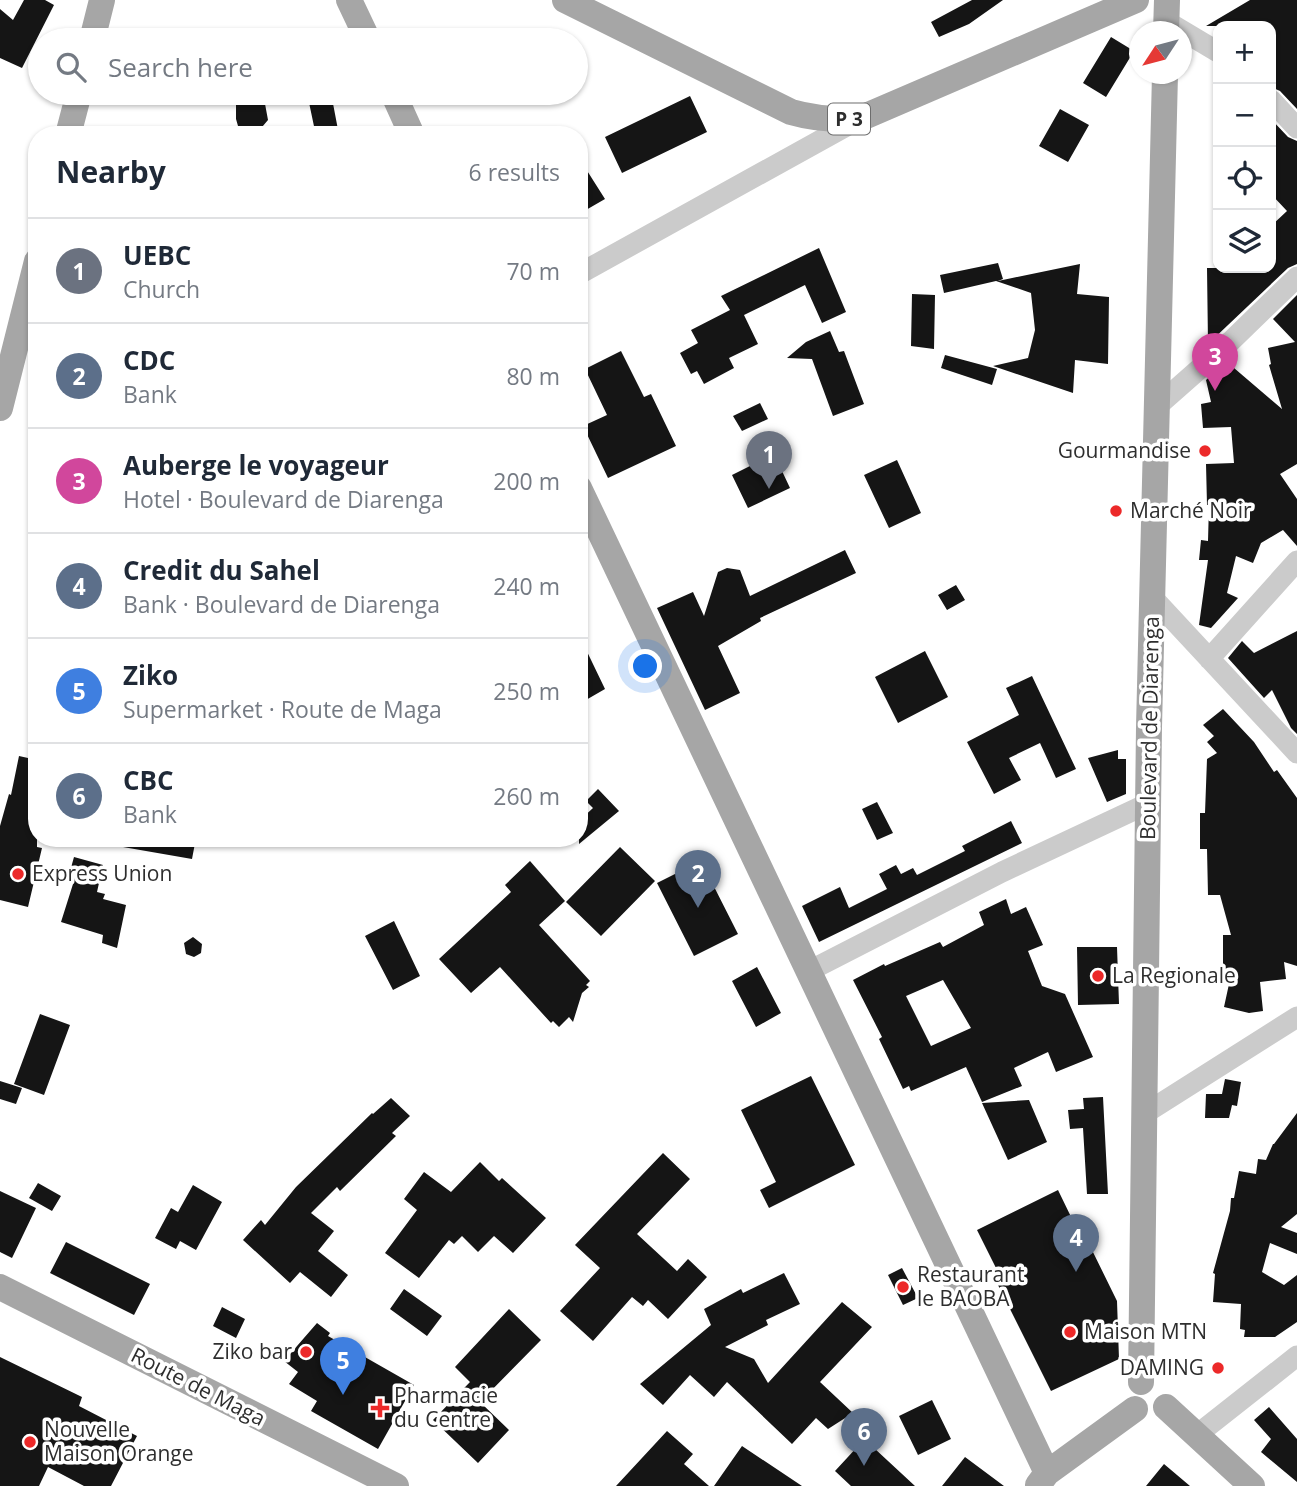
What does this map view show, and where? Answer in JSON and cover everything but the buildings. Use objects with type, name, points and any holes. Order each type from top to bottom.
[{"type":"main road","points":[[95,28],[102,0]]},
{"type":"main road","points":[[349,0],[362,28]]},
{"type":"main road","name":"P 3","points":[[565,0],[791,112],[830,120],[859,118],[1136,0]]},
{"type":"main road","name":"Boulevard de Diarenga","points":[[1141,1382],[1155,408],[1164,84]]},
{"type":"main road","points":[[70,126],[76,105]]},
{"type":"main road","points":[[398,105],[408,126]]},
{"type":"main road","points":[[0,408],[28,297]]},
{"type":"main road","points":[[588,507],[809,971],[1042,1480],[1135,1409]]},
{"type":"main road","name":"Route de Maga","points":[[0,1287],[396,1486]]},
{"type":"main road","points":[[1156,1380],[1164,1387],[1168,1397],[1166,1407],[1154,1416],[1144,1415],[1135,1409],[1132,1394],[1141,1382],[1156,1380]]},
{"type":"main road","points":[[1166,1407],[1252,1486]]},
{"type":"street","points":[[1166,17],[1213,49]]},
{"type":"street","points":[[1276,105],[1297,128]]},
{"type":"street","points":[[588,269],[859,118]]},
{"type":"street","points":[[1155,408],[1231,341],[1297,277]]},
{"type":"street","points":[[1209,659],[1297,561]]},
{"type":"street","points":[[1152,597],[1297,753]]},
{"type":"street","points":[[809,971],[1002,872],[1149,803]]},
{"type":"street","points":[[1144,1114],[1297,1017]]},
{"type":"street","points":[[1198,1434],[1297,1356]]},
{"type":"place","name":"Auberge le voyageur","points":[[1215,391]]},
{"type":"place","name":"Gourmandise","points":[[1205,451]]},
{"type":"place","name":"UEBC","points":[[769,489]]},
{"type":"place","name":"Marché Noir","points":[[1116,511]]},
{"type":"place","name":"Express Union","points":[[18,874]]},
{"type":"place","name":"CDC","points":[[698,908]]},
{"type":"place","name":"La Regionale","points":[[1098,976]]},
{"type":"place","name":"Credit du Sahel","points":[[1076,1272]]},
{"type":"place","name":"Restaurant le BAOBA","points":[[903,1287]]},
{"type":"place","name":"Maison MTN","points":[[1070,1332]]},
{"type":"place","name":"Ziko bar","points":[[306,1352]]},
{"type":"place","name":"DAMING","points":[[1218,1368]]},
{"type":"place","name":"Ziko","points":[[343,1395]]},
{"type":"place","name":"Pharmacie du Centre","points":[[380,1408]]},
{"type":"place","name":"Nouvelle Maison Orange","points":[[30,1442]]},
{"type":"place","name":"CBC","points":[[864,1466]]}]
